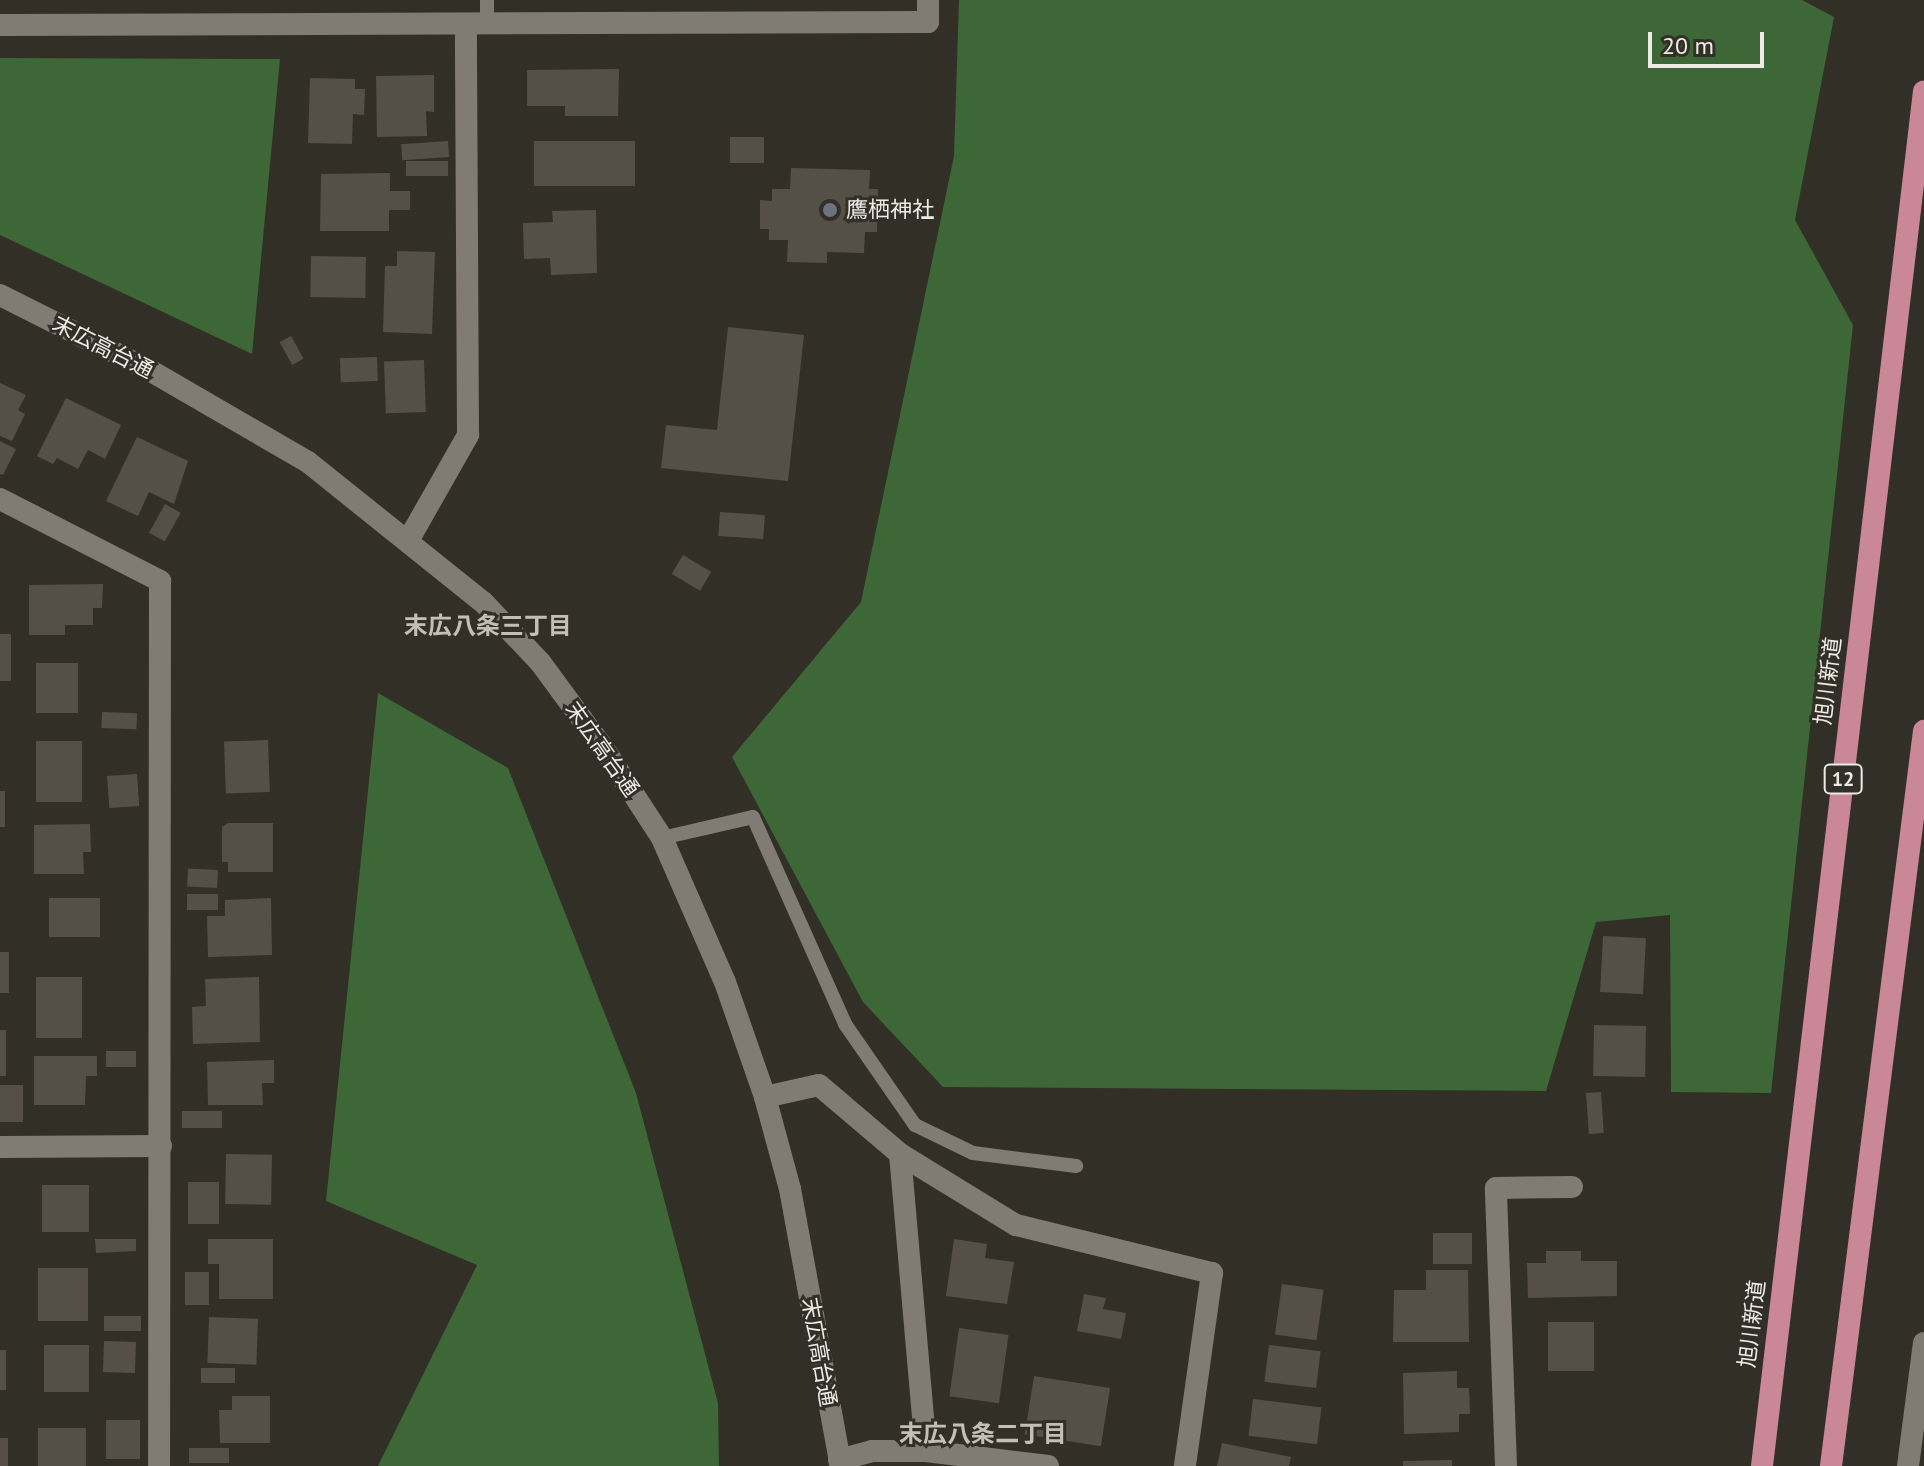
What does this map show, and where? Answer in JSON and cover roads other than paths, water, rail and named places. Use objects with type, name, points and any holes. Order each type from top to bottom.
[{"type":"highway","name":"旭川新道","points":[[1762,1466],[1924,92]]},
{"type":"highway","points":[[1831,1466],[1924,731]]},
{"type":"street","points":[[0,25],[928,22],[928,0]]},
{"type":"street","points":[[409,539],[468,435],[477,24]]},
{"type":"street","name":"末広高台通","points":[[0,295],[151,371],[308,462],[409,539],[483,602],[540,662],[662,838],[725,982],[765,1097],[790,1189],[840,1463]]},
{"type":"street","points":[[0,499],[160,581],[159,1466]]},
{"type":"street","points":[[765,1097],[819,1085],[900,1154],[1016,1225],[1212,1273],[1185,1466]]},
{"type":"street","points":[[0,1147],[161,1146]]},
{"type":"street","points":[[900,1154],[926,1451]]},
{"type":"street","points":[[1506,1466],[1496,1188],[1572,1187]]},
{"type":"street","points":[[1908,1466],[1924,1343]]},
{"type":"street","points":[[840,1463],[872,1451],[926,1451],[1048,1466]]},
{"type":"lane","points":[[477,24],[487,0]]},
{"type":"lane","points":[[662,838],[753,817],[845,1024],[915,1125],[973,1153],[1076,1166]]},
{"type":"place","name":"鷹栖神社","points":[[830,210]]},
{"type":"district","name":"末広八条三丁目","points":[[488,626]]},
{"type":"district","name":"末広八条二丁目","points":[[983,1434]]}]
